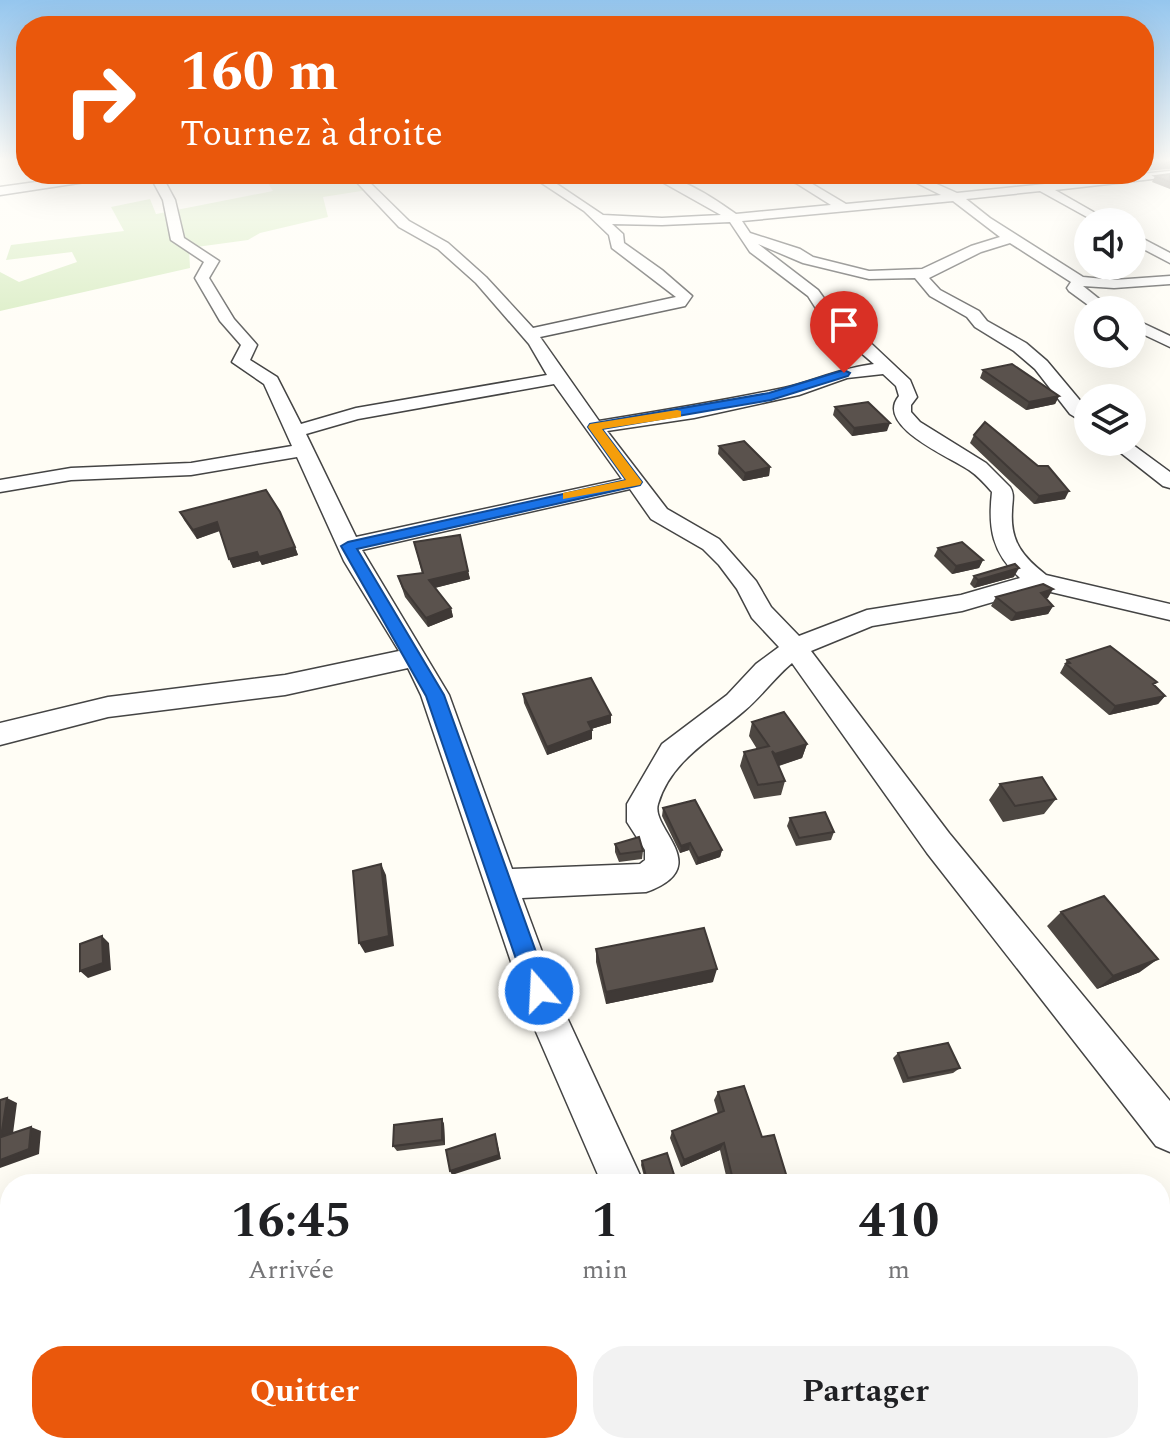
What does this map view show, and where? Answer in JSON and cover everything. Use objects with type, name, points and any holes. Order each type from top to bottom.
[{"type":"street","points":[[175,228],[178,240],[212,261],[202,278],[228,321],[249,345],[241,362],[271,381],[348,546],[435,695],[548,1018],[618,1174]]},
{"type":"street","points":[[411,228],[443,246],[481,280],[529,334],[659,514],[711,544],[727,560],[748,586],[761,612],[795,648],[948,855],[1170,1132]]},
{"type":"street","points":[[529,334],[638,312],[683,299],[684,296],[657,273],[617,245],[616,234],[610,228]]},
{"type":"street","points":[[740,228],[764,257],[813,293],[830,318],[854,336],[904,384],[908,397],[902,404],[902,413],[913,430],[990,475],[1003,491],[998,523],[1008,553],[1038,581]]},
{"type":"street","points":[[999,228],[1079,281],[1114,284],[1170,280]]},
{"type":"street","points":[[746,236],[795,252],[808,260],[869,275],[923,273],[975,247],[1013,238]]},
{"type":"street","points":[[1146,245],[1170,259]]},
{"type":"street","points":[[923,273],[924,282],[935,293],[973,314],[981,324],[1020,347],[1041,365],[1074,406]]},
{"type":"street","points":[[1079,281],[1074,288],[1085,296]]},
{"type":"street","points":[[1146,330],[1170,342]]},
{"type":"street","points":[[594,427],[694,412],[782,393],[844,373],[887,368]]},
{"type":"street","points":[[0,486],[71,474],[191,469],[298,441],[356,414],[558,378]]},
{"type":"street","points":[[1136,456],[1170,482]]},
{"type":"street","points":[[348,546],[635,482]]},
{"type":"street","points":[[501,884],[646,878],[661,866],[661,847],[642,822],[642,804],[672,752],[737,702],[765,671],[795,648],[867,618],[962,603],[1038,581],[1170,612]]},
{"type":"street","points":[[0,734],[108,707],[285,685],[415,657]]},
{"type":"green space","points":[[122,228],[282,228],[260,233],[248,240],[189,248],[190,268],[0,311],[0,272],[19,282],[77,262],[72,252],[6,260],[11,245],[124,231]]},
{"type":"building","points":[[1012,364],[1059,396],[1029,402],[983,370]]},
{"type":"building","points":[[868,402],[890,423],[854,428],[835,407]]},
{"type":"building","points":[[985,422],[1038,466],[1048,466],[1069,491],[1039,496],[974,435]]},
{"type":"building","points":[[744,441],[770,467],[745,473],[719,446]]},
{"type":"building","points":[[266,490],[280,512],[295,547],[259,557],[257,552],[229,559],[217,522],[193,530],[180,512]]},
{"type":"building","points":[[460,535],[468,571],[429,580],[451,608],[426,618],[403,588],[398,576],[423,573],[414,542]]},
{"type":"building","points":[[962,542],[983,560],[956,566],[938,548]]},
{"type":"building","points":[[1015,564],[1019,568],[978,580],[974,576]]},
{"type":"building","points":[[1043,584],[1053,589],[1041,593],[1053,606],[1016,613],[996,597]]},
{"type":"building","points":[[1110,646],[1157,682],[1153,684],[1165,696],[1115,706],[1066,664],[1070,663],[1067,660]]},
{"type":"building","points":[[591,678],[611,715],[588,722],[592,730],[547,747],[523,694]]},
{"type":"building","points":[[784,712],[807,744],[775,754],[772,751],[785,781],[758,785],[744,752],[769,746],[752,722]]},
{"type":"building","points":[[1042,777],[1056,799],[1015,806],[1000,784]]},
{"type":"building","points":[[695,800],[722,850],[698,858],[690,843],[681,846],[663,808]]},
{"type":"building","points":[[825,812],[834,832],[799,838],[790,818]]},
{"type":"building","points":[[639,837],[643,851],[620,854],[615,844]]},
{"type":"building","points":[[381,864],[389,936],[359,943],[353,871]]},
{"type":"building","points":[[1104,896],[1158,959],[1113,976],[1061,912]]},
{"type":"building","points":[[704,928],[717,969],[606,992],[596,949]]},
{"type":"building","points":[[102,936],[103,963],[80,971],[80,944]]},
{"type":"building","points":[[948,1043],[960,1068],[908,1078],[898,1053]]},
{"type":"building","points":[[744,1086],[762,1137],[774,1135],[786,1174],[732,1174],[724,1143],[684,1160],[672,1131],[724,1111],[718,1092]]},
{"type":"building","points":[[7,1098],[1,1137],[31,1127],[29,1149],[0,1160],[0,1100]]},
{"type":"building","points":[[442,1119],[442,1140],[393,1146],[394,1125]]},
{"type":"building","points":[[495,1134],[499,1155],[450,1171],[446,1150]]},
{"type":"building","points":[[667,1153],[674,1174],[645,1174],[642,1161]]},
{"type":"slow traffic","points":[[568,496],[635,482],[594,427],[677,414]]},
{"type":"route","points":[[539,991],[435,695],[348,546],[635,482],[594,427],[644,417],[694,412],[771,396],[844,373]]}]
